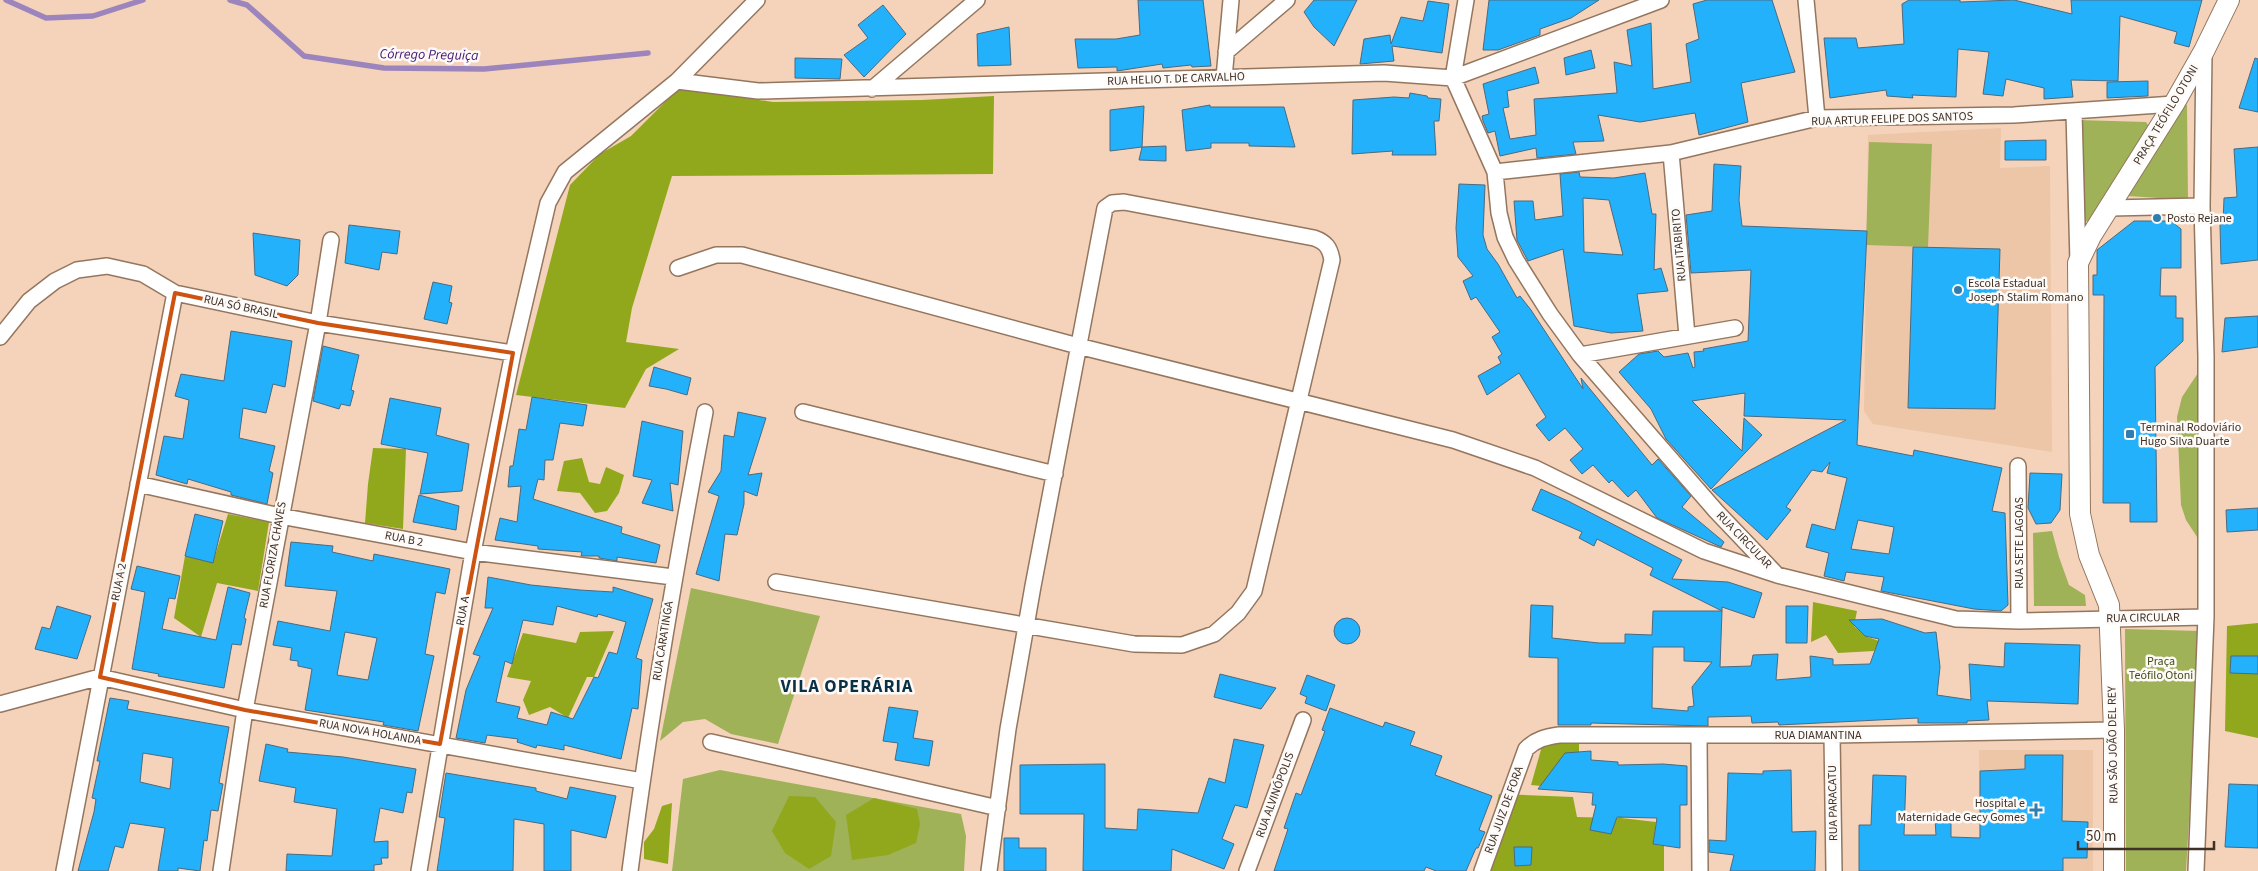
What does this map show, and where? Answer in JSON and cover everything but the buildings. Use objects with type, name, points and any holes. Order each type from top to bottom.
[{"type":"main road","points":[[2204,51],[2229,0]]},
{"type":"main road","name":"PRAÇA TEÓFILO OTONI","points":[[2111,619],[2109,605],[2089,555],[2080,514],[2078,263],[2091,236],[2174,104],[2204,51]]},
{"type":"main road","name":"RUA SÃO JOÃO DEL REY","points":[[2111,619],[2114,730],[2114,871]]},
{"type":"street","name":"RUA A","points":[[419,871],[473,552],[513,352],[548,203],[565,172],[677,81],[757,0]]},
{"type":"street","points":[[872,89],[978,0]]},
{"type":"street","points":[[1224,78],[1230,0]]},
{"type":"street","points":[[1226,52],[1287,0]]},
{"type":"street","points":[[1453,78],[1466,0]]},
{"type":"street","name":"RUA HELIO T. DE CARVALHO","points":[[677,81],[758,91],[1384,73],[1453,78],[1661,0]]},
{"type":"street","points":[[1806,0],[1817,118]]},
{"type":"street","name":"PRAÇA TEÓFILO OTONI","points":[[2204,51],[2202,206],[2206,356],[2206,618]]},
{"type":"street","name":"RUA CIRCULAR","points":[[1453,78],[1494,172],[1499,213],[1505,237],[1516,260],[1550,314],[1580,355],[1716,511],[1777,575],[1956,619],[2019,621],[2206,618]]},
{"type":"street","name":"RUA ARTUR FELIPE DOS SANTOS","points":[[1494,172],[1671,153],[1817,118],[2014,116],[2174,104]]},
{"type":"street","name":"PRAÇA TEÓFILO OTONI","points":[[2074,112],[2078,263]]},
{"type":"street","name":"RUA ITABIRITO","points":[[1671,153],[1687,336]]},
{"type":"street","points":[[776,582],[1026,625],[1134,644],[1182,645],[1214,634],[1238,614],[1254,591],[1332,260],[1331,250],[1323,241],[1314,238],[1124,202],[1112,203],[1103,213],[1026,625],[1008,729],[989,871]]},
{"type":"street","points":[[2110,208],[2202,206]]},
{"type":"street","name":"RUA FLORIZA CHAVES","points":[[220,871],[245,710],[280,516],[318,323],[331,240]]},
{"type":"street","points":[[678,268],[716,255],[742,255],[1078,346],[1453,440],[1535,468],[1704,551],[1777,575]]},
{"type":"street","name":"RUA SÓ BRASIL","points":[[0,337],[29,301],[54,281],[77,270],[107,266],[143,274],[175,293],[318,323],[513,352]]},
{"type":"street","name":"RUA A 2","points":[[64,871],[175,293]]},
{"type":"street","points":[[1580,355],[1735,328]]},
{"type":"street","name":"RUA CARATINGA","points":[[630,871],[673,576],[705,412]]},
{"type":"street","points":[[803,412],[1055,474]]},
{"type":"street","name":"RUA SETE LAGOAS","points":[[2018,466],[2019,621]]},
{"type":"street","name":"RUA B 2","points":[[138,484],[280,516],[473,552],[673,576]]},
{"type":"street","points":[[2196,871],[2206,618]]},
{"type":"street","points":[[0,704],[100,677]]},
{"type":"street","name":"RUA NOVA HOLANDA","points":[[100,677],[245,710],[642,781]]},
{"type":"street","name":"RUA ALVINÓPOLIS","points":[[1247,871],[1303,720]]},
{"type":"street","name":"RUA DIAMANTINA","points":[[1526,749],[1533,741],[1540,738],[1560,735],[1832,735],[2114,730]]},
{"type":"street","points":[[1699,735],[1700,871]]},
{"type":"street","name":"RUA PARACATU","points":[[1832,735],[1834,871]]},
{"type":"street","points":[[711,742],[998,808]]},
{"type":"street","name":"RUA JUIZ DE FORA","points":[[1482,871],[1526,749]]},
{"type":"highlighted area","points":[[175,293],[318,323],[513,353],[440,744],[245,710],[100,677]]},
{"type":"shaded area","name":"Escola Estadual Joseph Stalim Romano","points":[[2001,128],[2000,168],[2050,166],[2052,452],[1873,424],[1864,411],[1868,135]]},
{"type":"shaded area","name":"Hospital e Maternidade Gecy Gomes","points":[[1979,750],[2093,750],[2093,871],[1979,871]]},
{"type":"green space","points":[[679,88],[773,102],[922,100],[994,96],[993,174],[672,176],[632,308],[626,342],[679,349],[646,369],[625,408],[516,395],[570,185],[600,154],[631,136]]},
{"type":"green space","points":[[2184,104],[2187,105],[2188,200],[2128,196]]},
{"type":"green space","points":[[2078,120],[2146,122],[2150,128],[2091,220],[2084,222]]},
{"type":"green space","points":[[1869,142],[1932,144],[1928,247],[1866,245]]},
{"type":"green space","points":[[2200,370],[2201,543],[2186,520],[2181,505],[2177,417],[2182,397]]},
{"type":"green space","points":[[373,448],[406,449],[403,529],[365,523]]},
{"type":"green space","points":[[582,458],[589,482],[600,484],[606,467],[624,475],[619,493],[607,511],[595,513],[580,493],[557,491],[564,461]]},
{"type":"green space","points":[[228,514],[269,522],[258,591],[217,583],[201,637],[174,618],[185,556],[213,562]]},
{"type":"green space","points":[[2052,531],[2069,585],[2085,595],[2086,606],[2034,606],[2033,533]]},
{"type":"green space","points":[[691,588],[820,616],[778,744],[731,734],[705,719],[683,722],[660,741]]},
{"type":"green space","points":[[1813,602],[1857,611],[1854,626],[1865,636],[1879,641],[1874,651],[1838,653],[1826,635],[1811,642]]},
{"type":"green space","points":[[2258,623],[2258,738],[2225,731],[2227,626]]},
{"type":"green space","name":"Praça Teófilo Otoni","points":[[2125,629],[2200,631],[2186,871],[2126,871]]},
{"type":"green space","points":[[614,631],[594,677],[587,677],[568,718],[550,707],[529,715],[523,700],[531,681],[507,677],[523,633],[576,643],[580,632]]},
{"type":"green space","points":[[1553,740],[1579,741],[1579,752],[1541,786],[1531,785],[1542,746]]},
{"type":"green space","points":[[720,770],[961,814],[966,836],[964,871],[672,871],[683,779]]},
{"type":"green space","points":[[1618,775],[1635,814],[1621,818],[1656,822],[1653,844],[1664,846],[1664,871],[1481,871],[1499,794],[1573,797],[1577,817],[1618,818]]},
{"type":"green space","points":[[789,796],[815,797],[836,822],[831,856],[809,869],[785,853],[772,831]]},
{"type":"green space","points":[[874,798],[917,809],[920,824],[916,843],[888,855],[852,860],[846,815]]},
{"type":"green space","points":[[672,803],[668,864],[644,859],[644,842],[654,829],[662,806]]},
{"type":"waterway","name":"Córrego Preguiça","points":[[6,0],[46,18],[93,16],[143,0]]},
{"type":"waterway","name":"Córrego Preguiça","points":[[230,0],[247,5],[304,56],[384,68],[484,69],[648,53]]},
{"type":"place","name":"Posto Rejane","points":[[2157,218]]},
{"type":"place","name":"Escola Estadual Joseph Stalim Romano","points":[[1958,290]]},
{"type":"place","name":"Terminal Rodoviário Hugo Silva Duarte","points":[[2130,434]]},
{"type":"place","name":"Hospital e Maternidade Gecy Gomes","points":[[2036,810]]},
{"type":"district","name":"VILA OPERÁRIA","points":[[847,686]]}]
